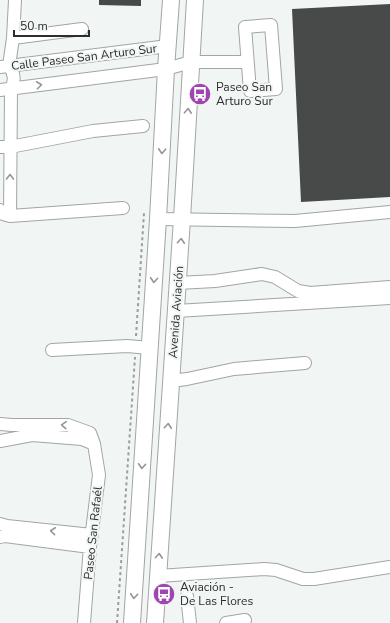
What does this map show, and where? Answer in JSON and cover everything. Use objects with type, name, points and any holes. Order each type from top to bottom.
[{"type":"main road","name":"Avenida Aviación","points":[[132,623],[171,0]]},
{"type":"main road","name":"Avenida Aviación","points":[[155,623],[195,0]]},
{"type":"street","points":[[15,0],[13,38],[5,67],[13,71],[14,78],[14,83],[5,89],[5,213],[123,208]]},
{"type":"street","points":[[271,25],[276,89],[250,90],[247,62],[245,27],[271,25]]},
{"type":"street","points":[[13,38],[82,29]]},
{"type":"street","name":"Calle Paseo San Arturo Sur","points":[[5,67],[168,46]]},
{"type":"street","points":[[103,55],[106,76]]},
{"type":"street","name":"Calle Paseo San Arturo Sur","points":[[5,89],[166,69],[191,62],[247,62]]},
{"type":"street","points":[[5,147],[93,131],[143,126]]},
{"type":"street","points":[[158,218],[295,221],[390,212]]},
{"type":"street","points":[[178,283],[215,281],[262,274],[275,277],[298,291],[310,293],[390,287]]},
{"type":"street","points":[[176,311],[390,298]]},
{"type":"street","points":[[52,350],[127,346],[150,348]]},
{"type":"street","points":[[171,381],[234,369],[305,363]]},
{"type":"street","points":[[0,424],[68,425],[90,433],[94,444]]},
{"type":"street","points":[[0,441],[32,435],[82,439],[94,444]]},
{"type":"street","name":"Paseo San Rafaél","points":[[84,623],[91,541],[99,475],[94,444]]},
{"type":"street","points":[[0,524],[91,541]]},
{"type":"street","points":[[0,537],[91,541]]},
{"type":"street","points":[[158,576],[264,569],[276,570],[303,579],[314,579],[390,568]]},
{"type":"street","points":[[187,596],[190,623]]},
{"type":"street","points":[[226,623],[245,620]]},
{"type":"path","points":[[136,339],[145,207]]},
{"type":"path","points":[[117,623],[135,355]]},
{"type":"building","points":[[99,0],[141,0],[141,6],[99,5]]},
{"type":"building","points":[[390,4],[390,197],[301,202],[292,9]]},
{"type":"place","name":"Paseo San Arturo Sur","points":[[200,94]]},
{"type":"place","name":"Aviación - De Las Flores","points":[[164,594]]}]
